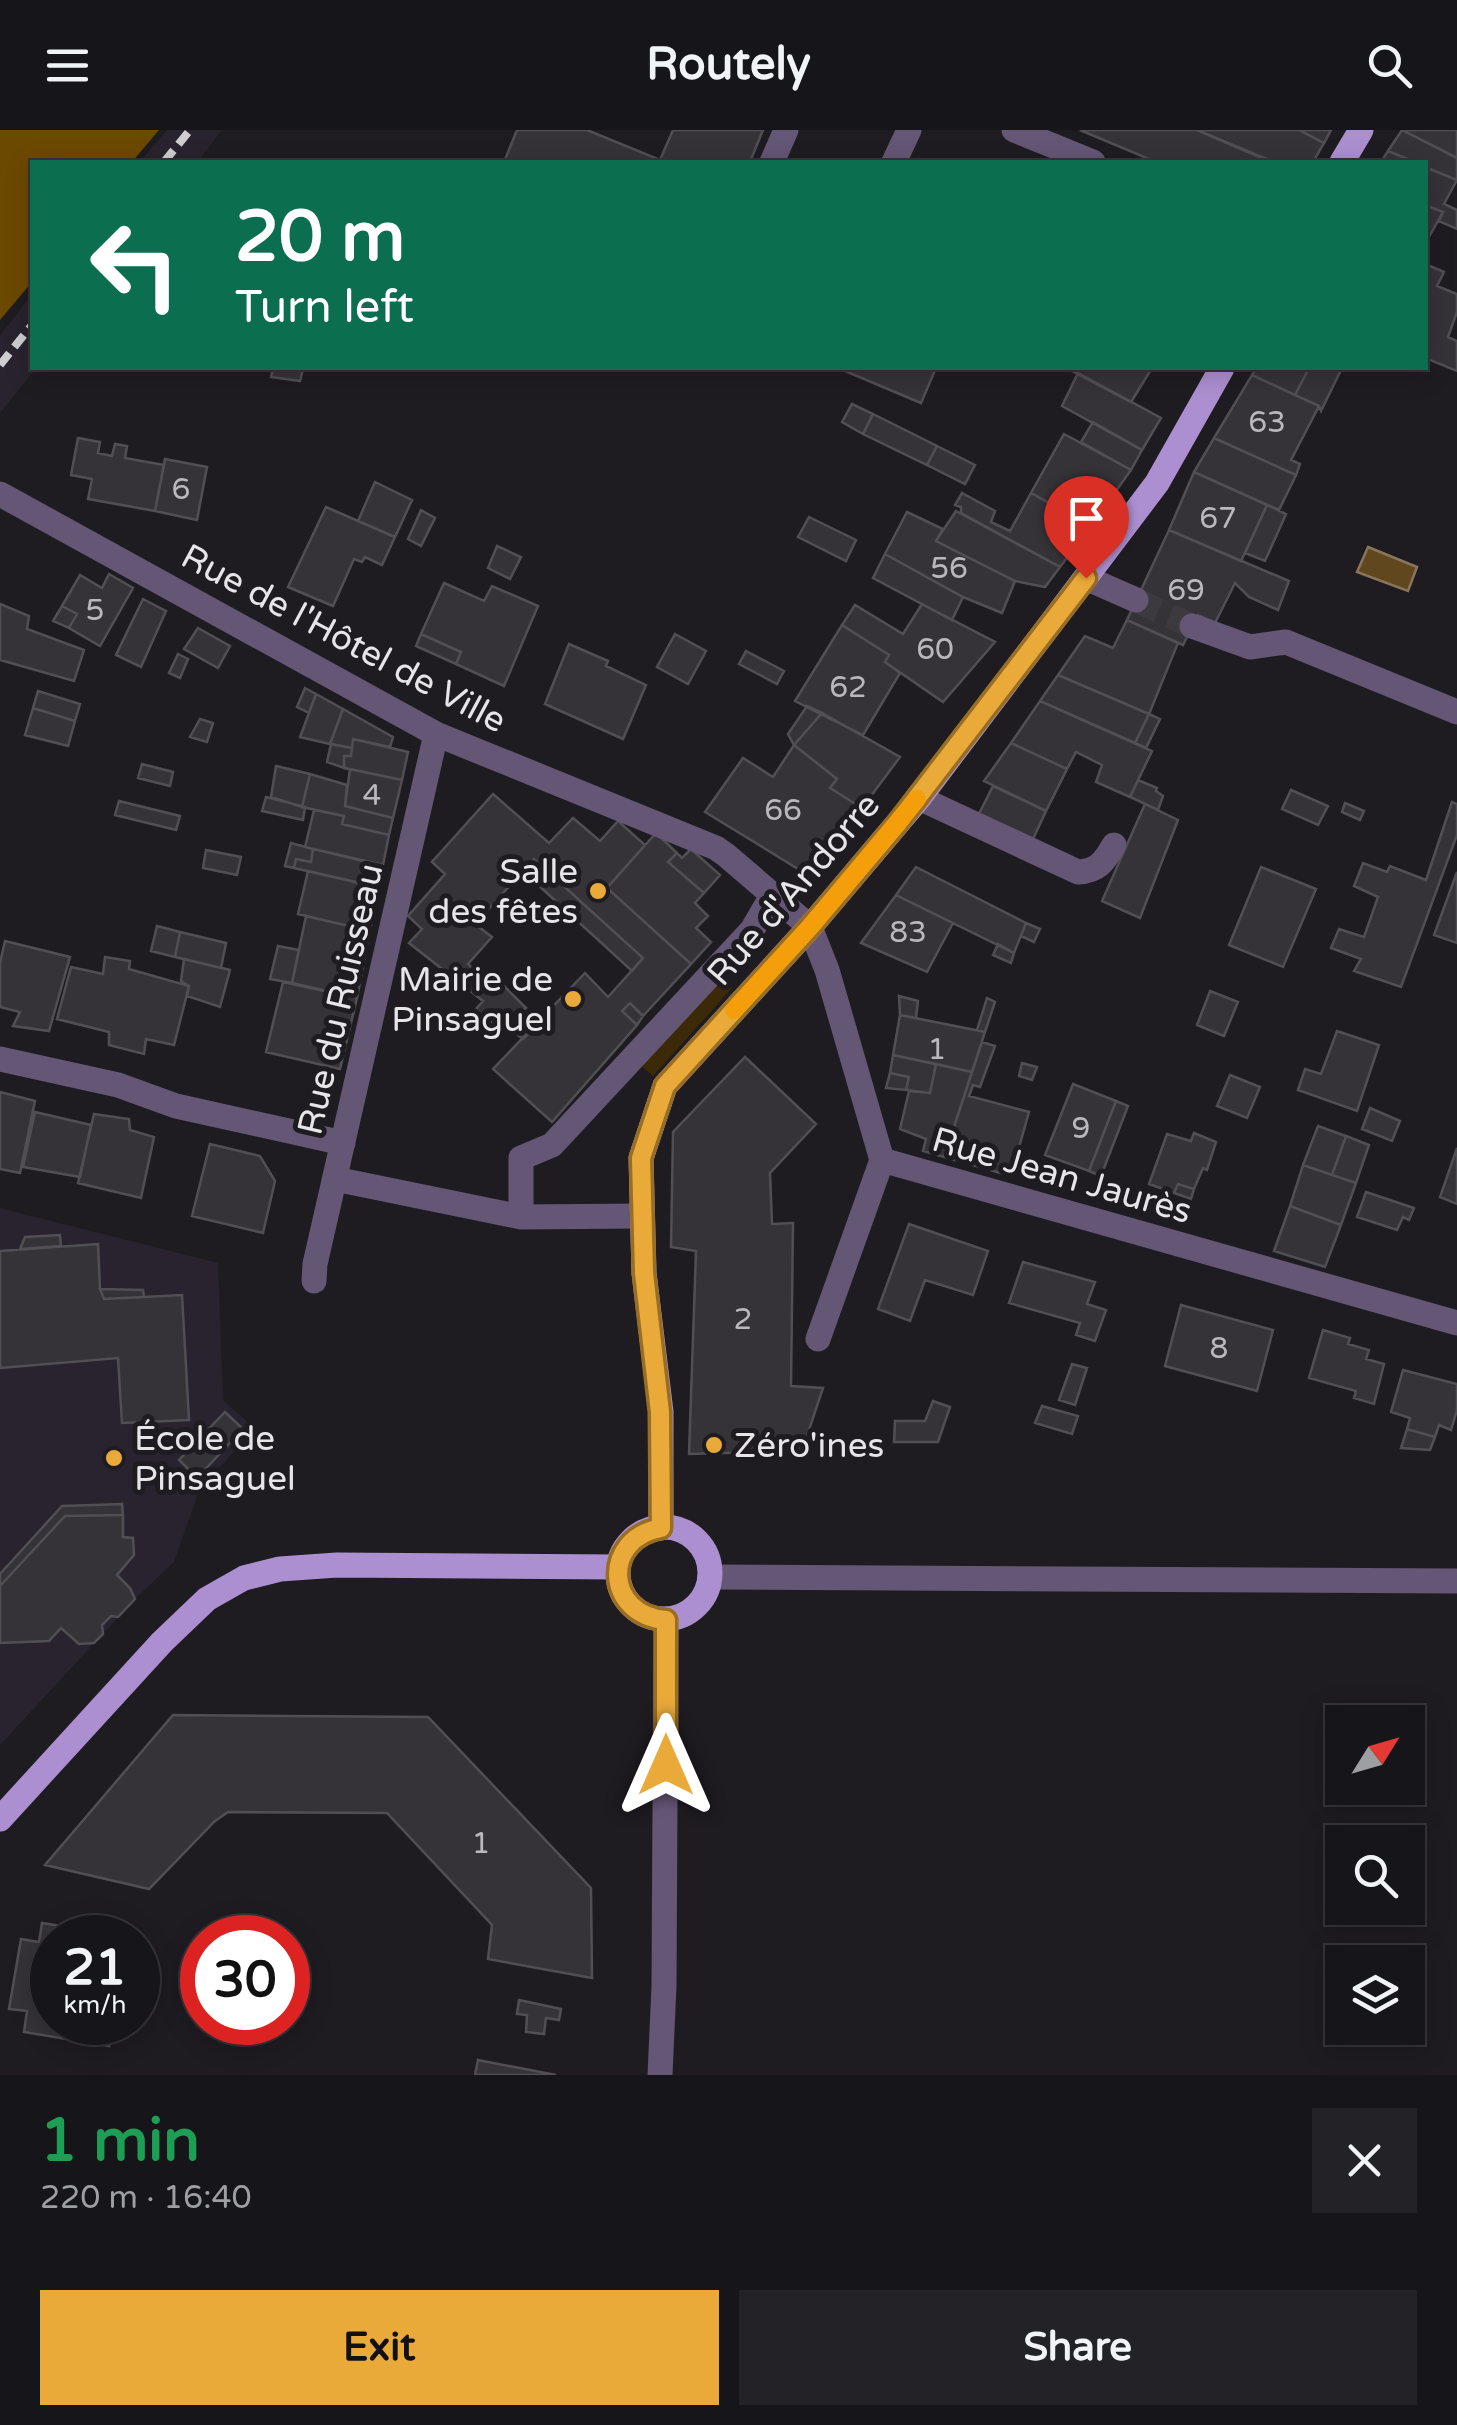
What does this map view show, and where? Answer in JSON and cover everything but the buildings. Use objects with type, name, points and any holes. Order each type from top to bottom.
[{"type":"main road","points":[[1343,160],[1361,130]]},
{"type":"main road","name":"Rue d'Andorre","points":[[661,1528],[660,1412],[644,1273],[641,1158],[665,1086],[810,927],[919,798],[1158,483],[1221,370]]},
{"type":"main road","points":[[661,1528],[686,1533],[697,1541],[710,1577],[700,1602],[691,1611],[666,1620],[653,1618],[630,1605],[618,1581],[622,1554],[637,1536],[661,1528]]},
{"type":"main road","points":[[0,1819],[174,1631],[207,1599],[244,1578],[336,1565],[618,1567]]},
{"type":"street","points":[[773,160],[786,130]]},
{"type":"street","points":[[895,160],[908,130]]},
{"type":"street","points":[[1014,130],[1088,160]]},
{"type":"street","name":"Rue de l'Hôtel de Ville","points":[[0,494],[436,734],[716,848],[810,927]]},
{"type":"street","points":[[1086,578],[1136,600]]},
{"type":"street","points":[[1192,626],[1250,647],[1286,642],[1457,712]]},
{"type":"street","name":"Rue du Ruisseau","points":[[314,1281],[436,734]]},
{"type":"street","points":[[919,798],[1078,872],[1092,871],[1104,862],[1114,845]]},
{"type":"street","points":[[521,1217],[521,1158],[552,1145],[752,930],[773,894]]},
{"type":"street","name":"Rue Jean Jaurès","points":[[810,927],[828,970],[882,1160],[1457,1323]]},
{"type":"street","points":[[0,1059],[118,1085],[176,1106],[343,1143]]},
{"type":"street","points":[[818,1339],[882,1160]]},
{"type":"street","points":[[334,1179],[521,1217],[641,1216]]},
{"type":"street","points":[[710,1577],[1457,1581]]},
{"type":"street","points":[[660,2075],[666,1620]]},
{"type":"shaded area","points":[[0,130],[159,130],[134,160],[30,160],[30,284],[0,320]]},
{"type":"shaded area","points":[[167,130],[222,130],[199,160],[142,160]]},
{"type":"shaded area","points":[[30,297],[30,370],[34,370],[0,413],[0,336]]},
{"type":"shaded area","points":[[1368,547],[1417,567],[1408,591],[1357,572]]},
{"type":"shaded area","points":[[718,976],[732,988],[653,1076],[639,1064]]},
{"type":"shaded area","name":"École de Pinsaguel","points":[[0,1208],[218,1263],[223,1400],[255,1429],[200,1488],[174,1562],[0,1745]]},
{"type":"tunnel","points":[[1136,600],[1192,626]]},
{"type":"railway","points":[[166,160],[190,130]]},
{"type":"railway","points":[[0,365],[30,328]]},
{"type":"slow traffic","points":[[734,1010],[810,927],[917,799]]},
{"type":"place","name":"Salle des fêtes","points":[[598,891]]},
{"type":"place","name":"Mairie de Pinsaguel","points":[[573,999]]},
{"type":"place","name":"Zéro'ines","points":[[714,1445]]},
{"type":"place","name":"École de Pinsaguel","points":[[114,1458]]},
{"type":"route","points":[[666,1765],[666,1620],[640,1613],[630,1605],[618,1581],[618,1567],[628,1544],[649,1530],[661,1528],[660,1412],[644,1273],[641,1158],[665,1086],[810,927],[919,798],[1086,578]]}]
